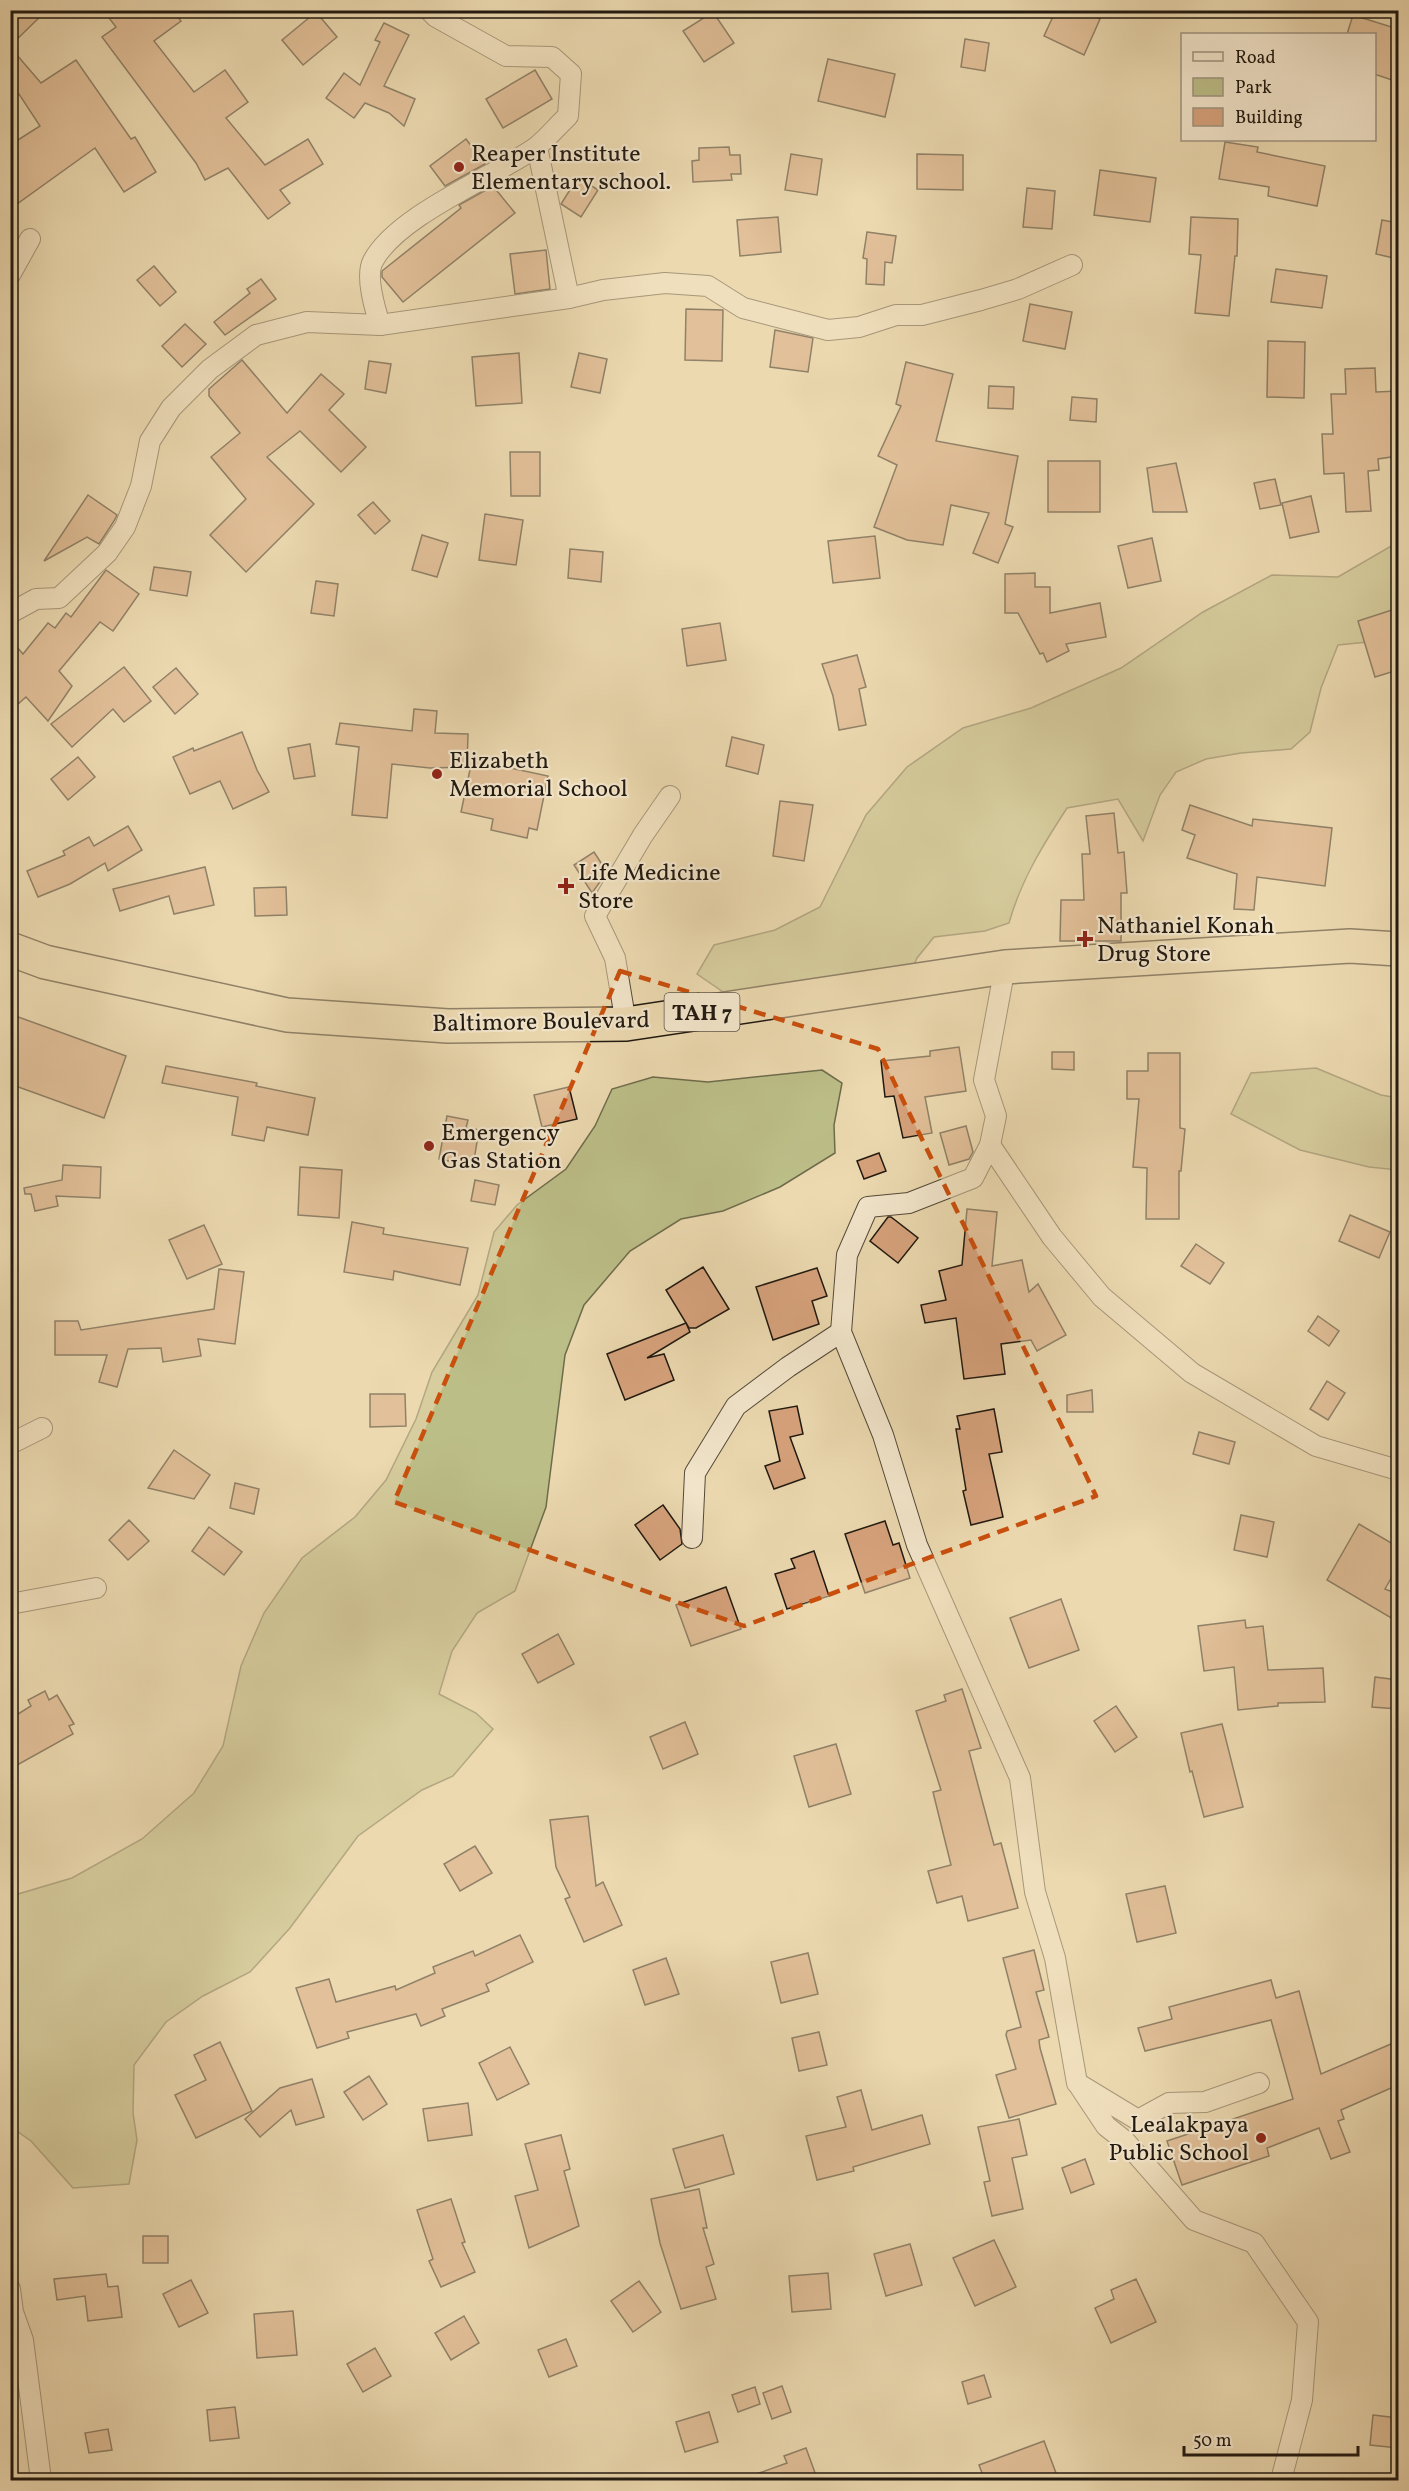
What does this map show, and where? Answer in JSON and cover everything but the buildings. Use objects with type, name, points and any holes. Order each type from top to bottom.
[{"type":"highway","name":"Baltimore Boulevard","points":[[10,949],[45,962],[288,1015],[448,1026],[626,1024],[1005,967],[1350,946],[1398,949]]},
{"type":"street","points":[[380,325],[372,298],[372,263],[393,235],[433,208],[537,147],[568,116],[571,74],[552,57],[506,56],[436,17],[429,10]]},
{"type":"street","points":[[537,147],[569,298]]},
{"type":"street","points":[[10,274],[30,239]]},
{"type":"street","points":[[11,611],[36,599],[59,598],[107,553],[125,527],[141,486],[150,441],[171,408],[210,369],[256,335],[307,322],[380,325],[569,298],[603,290],[665,283],[708,286],[743,308],[828,330],[859,327],[896,315],[922,315],[961,305],[1017,289],[1072,265]]},
{"type":"street","points":[[626,1024],[615,958],[595,916],[670,796]]},
{"type":"street","points":[[1005,967],[984,1080],[996,1116],[990,1144],[973,1178],[909,1203],[868,1207],[847,1255],[841,1332],[883,1435],[917,1545],[1020,1779],[1035,1892],[1055,1958],[1077,2083],[1106,2126],[1125,2141],[1194,2220],[1254,2243],[1308,2322],[1302,2400],[1281,2481]]},
{"type":"street","points":[[990,1144],[1052,1237],[1102,1297],[1192,1373],[1316,1446],[1398,1470]]},
{"type":"street","points":[[692,1538],[695,1473],[736,1406],[788,1366],[841,1332]]},
{"type":"street","points":[[10,1444],[42,1428]]},
{"type":"street","points":[[10,1604],[96,1588]]},
{"type":"street","points":[[1077,2083],[1138,2120],[1169,2103],[1205,2102],[1259,2084]]},
{"type":"street","points":[[10,2289],[13,2312],[23,2340],[41,2481]]},
{"type":"highlighted area","points":[[620,971],[878,1049],[1096,1496],[744,1626],[394,1502]]},
{"type":"green space","points":[[1398,542],[1398,639],[1338,645],[1321,688],[1310,732],[1291,749],[1241,753],[1206,759],[1176,772],[1160,795],[1143,841],[1118,799],[1067,808],[1026,877],[1009,923],[985,931],[934,937],[917,958],[902,993],[751,1011],[697,974],[714,945],[775,930],[820,907],[866,815],[907,767],[963,728],[1031,708],[1121,668],[1203,612],[1272,575],[1338,577]]},
{"type":"green space","points":[[1316,1068],[1381,1095],[1398,1098],[1398,1170],[1369,1167],[1300,1150],[1231,1114],[1251,1073]]},
{"type":"green space","points":[[822,1070],[842,1083],[834,1125],[835,1153],[780,1187],[723,1211],[681,1219],[630,1251],[584,1305],[565,1355],[546,1507],[515,1591],[477,1613],[452,1651],[439,1694],[476,1713],[493,1729],[453,1776],[422,1790],[358,1836],[290,1928],[250,1972],[203,1996],[166,2022],[134,2065],[133,2113],[137,2140],[129,2184],[73,2188],[31,2141],[11,2127],[11,1901],[18,1894],[72,1878],[142,1839],[194,1793],[223,1746],[241,1666],[264,1613],[302,1558],[355,1517],[386,1480],[416,1419],[432,1372],[478,1295],[494,1232],[517,1205],[566,1169],[595,1126],[612,1089],[653,1077],[708,1082]]},
{"type":"place","name":"Reaper Institute Elementary school.","points":[[459,167]]},
{"type":"place","name":"Elizabeth Memorial School","points":[[437,774]]},
{"type":"place","name":"Life Medicine Store","points":[[566,886]]},
{"type":"place","name":"Nathaniel Konah Drug Store","points":[[1085,939]]},
{"type":"place","name":"Emergency Gas Station","points":[[429,1146]]},
{"type":"place","name":"Lealakpaya Public School","points":[[1261,2138]]}]
